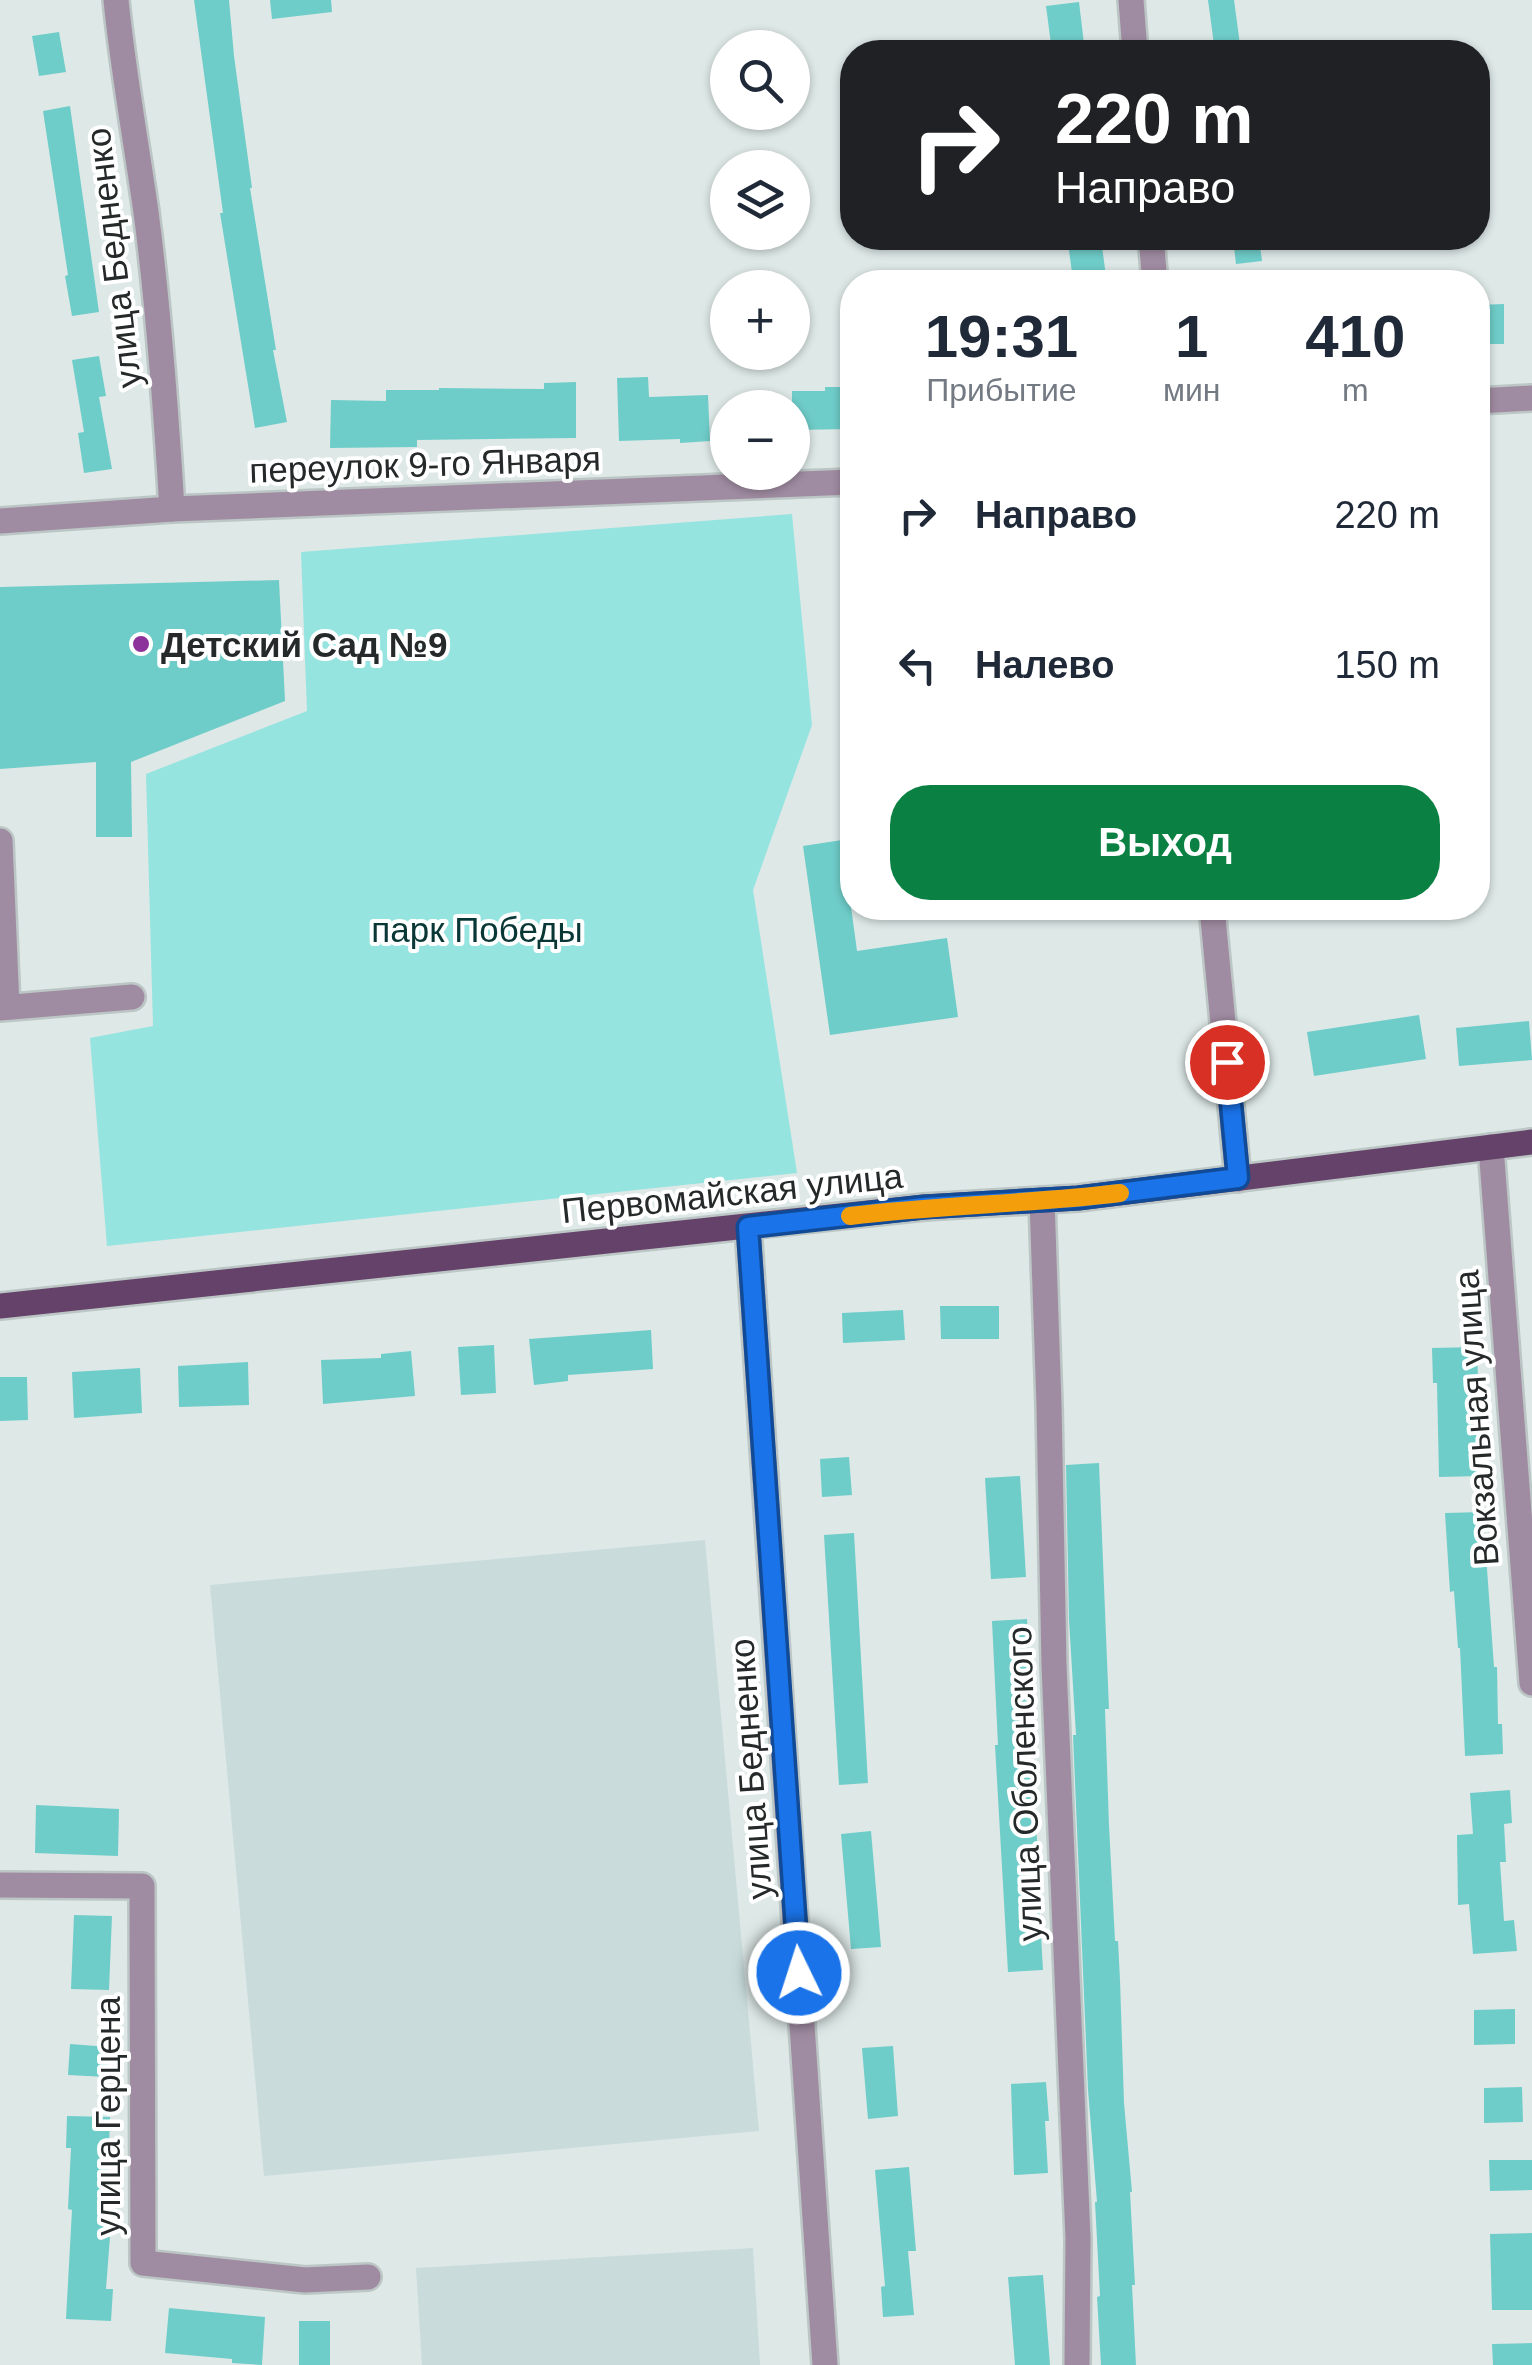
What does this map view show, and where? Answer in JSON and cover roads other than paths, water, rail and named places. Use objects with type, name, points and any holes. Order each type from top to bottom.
[{"type":"main road","name":"Первомайская улица","points":[[0,1306],[924,1207],[1078,1198],[1532,1142]]},
{"type":"street","name":"улица Бедненко","points":[[116,0],[146,215],[172,509]]},
{"type":"street","points":[[1131,0],[1135,40]]},
{"type":"street","points":[[1490,400],[1532,398]]},
{"type":"street","name":"переулок 9-го Января","points":[[0,521],[172,509],[840,482]]},
{"type":"street","points":[[0,841],[3,1008],[132,997]]},
{"type":"street","points":[[1213,920],[1238,1178]]},
{"type":"street","name":"Вокзальная улица","points":[[1491,1147],[1532,1683]]},
{"type":"street","name":"улица Оболенского","points":[[1042,1200],[1054,1665],[1078,2238],[1077,2365]]},
{"type":"street","name":"улица Бедненко","points":[[748,1227],[826,2365]]},
{"type":"street","name":"улица Герцена","points":[[0,1884],[142,1886],[143,2262],[305,2280],[368,2277]]},
{"type":"place","name":"Детский Сад №9","points":[[141,644]]},
{"type":"park label","name":"парк Победы","points":[[477,929]]}]
